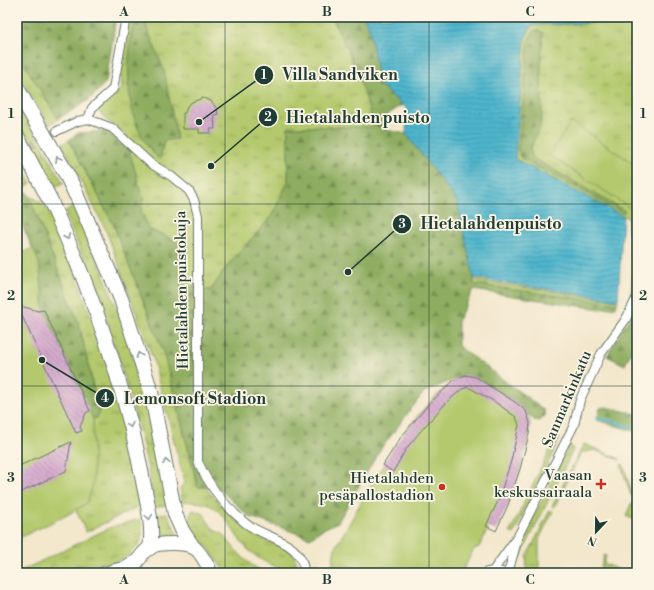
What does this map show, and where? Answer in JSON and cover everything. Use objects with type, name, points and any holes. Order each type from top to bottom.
[{"type":"highway","points":[[17,89],[67,174],[121,299],[151,392],[178,523],[193,547]]},
{"type":"highway","points":[[17,137],[51,202],[102,323],[127,409],[146,500],[147,546]]},
{"type":"main road","points":[[104,573],[123,568],[147,546],[177,544],[193,547],[201,556],[210,571]]},
{"type":"main road","points":[[131,573],[147,546]]},
{"type":"street","points":[[57,131],[78,121],[88,119],[92,108],[113,89],[126,17]]},
{"type":"street","name":"Hietalahden puistokuja","points":[[88,119],[112,128],[150,163],[182,183],[194,200],[198,216],[198,462],[216,494],[231,511],[246,524],[291,546],[304,566],[304,573]]},
{"type":"street","name":"Sanmarkinkatu","points":[[494,573],[518,536],[574,425],[580,400],[601,354],[626,319],[637,297]]},
{"type":"street","name":"Sanmarkinkatu","points":[[508,573],[518,536]]},
{"type":"green space","points":[[17,17],[116,17],[106,82],[89,100],[58,119],[17,52]]},
{"type":"green space","points":[[129,17],[330,17],[333,19],[362,86],[373,128],[288,127],[288,182],[271,217],[227,266],[211,290],[182,285],[178,242],[148,229],[141,211],[143,199],[126,134],[105,119],[97,109],[122,88],[121,74]]},
{"type":"green space","points":[[133,17],[146,17],[145,23],[164,70],[177,139],[164,141],[160,160],[147,145],[138,129],[132,111],[128,74]]},
{"type":"green space","points":[[330,17],[364,17],[369,27],[379,84],[402,105],[387,115],[386,130],[406,134],[457,201],[474,278],[473,284],[617,304],[616,307],[600,309],[473,290],[458,320],[458,346],[544,410],[545,416],[539,421],[534,420],[515,402],[502,393],[465,375],[424,392],[380,450],[338,522],[321,530],[310,538],[248,516],[219,488],[198,487],[163,351],[113,224],[69,140],[78,133],[106,131],[129,150],[143,199],[141,211],[148,229],[178,242],[182,285],[211,290],[227,266],[271,217],[288,182],[288,127],[373,127],[357,72],[333,19]]},
{"type":"green space","points":[[637,22],[637,233],[628,232],[628,218],[515,159],[525,38],[532,25]]},
{"type":"green space","points":[[535,30],[543,32],[541,62],[542,115],[540,127],[530,149],[533,158],[625,211],[623,213],[521,158],[518,150],[529,39]]},
{"type":"green space","points":[[17,52],[58,119],[49,125],[17,73]]},
{"type":"green space","points":[[17,99],[63,183],[53,188],[17,122]]},
{"type":"green space","points":[[571,122],[637,166],[637,202],[632,209],[549,155]]},
{"type":"green space","points":[[69,140],[113,224],[163,351],[198,487],[205,487],[252,533],[292,552],[299,569],[297,573],[274,566],[260,559],[242,543],[219,511],[213,507],[204,503],[182,501],[180,487],[185,484],[153,359],[105,228],[62,144]]},
{"type":"green space","points":[[18,157],[31,183],[24,188],[17,176]]},
{"type":"green space","points":[[17,176],[29,196],[79,324],[99,413],[97,418],[93,419],[44,310],[39,263],[17,213]]},
{"type":"green space","points":[[29,196],[38,200],[48,210],[68,252],[114,383],[137,482],[140,506],[86,532],[76,510],[93,419],[97,418],[97,404],[79,324]]},
{"type":"green space","points":[[72,207],[81,217],[125,329],[146,404],[167,505],[154,507],[143,445],[120,361],[91,277],[65,215],[67,210]]},
{"type":"green space","points":[[637,238],[637,291],[633,298],[630,296]]},
{"type":"green space","points":[[33,248],[39,263],[44,310],[93,419],[93,484],[87,503],[67,515],[17,539],[17,255]]},
{"type":"green space","points":[[474,280],[618,301],[617,304],[473,285]]},
{"type":"green space","points":[[637,305],[637,339],[625,365],[607,356]]},
{"type":"green space","name":"Hietalahden pesäpallostadion","points":[[465,375],[476,377],[515,402],[526,411],[530,423],[529,434],[520,469],[508,505],[489,527],[479,547],[474,549],[463,570],[332,566],[335,548],[391,452],[426,406],[445,388]]},
{"type":"green space","points":[[605,407],[637,414],[637,432],[597,420],[600,408]]},
{"type":"green space","points":[[556,437],[560,438],[514,534],[510,532]]},
{"type":"green space","points":[[570,444],[573,450],[519,560],[515,561],[528,529]]},
{"type":"green space","points":[[584,444],[620,460],[594,450],[581,453],[554,508],[552,506]]},
{"type":"green space","points":[[623,464],[632,493],[631,496],[621,465]]},
{"type":"green space","points":[[631,504],[636,504],[637,506],[637,521],[626,516]]},
{"type":"green space","points":[[193,510],[204,514],[211,526],[223,534],[232,546],[247,561],[259,570],[266,573],[234,573],[222,568],[210,550],[188,526],[187,521]]},
{"type":"green space","points":[[550,510],[553,511],[539,539],[539,573],[529,573],[526,569],[527,556]]},
{"type":"green space","points":[[167,513],[178,536],[168,534],[158,537],[156,515]]},
{"type":"green space","points":[[140,519],[142,535],[140,542],[128,556],[121,560],[109,563],[80,566],[70,572],[61,574],[17,573],[109,528]]},
{"type":"green space","points":[[604,555],[606,556],[604,563],[619,570],[618,573],[602,573],[600,571]]},
{"type":"green space","points":[[317,563],[318,573],[309,573],[308,567]]},
{"type":"water","points":[[364,17],[637,17],[637,22],[532,25],[525,38],[515,159],[623,216],[618,300],[474,278],[457,201],[406,134],[407,109],[379,84],[369,27]]},
{"type":"pier","points":[[624,226],[620,299],[619,299]]},
{"type":"building","points":[[203,98],[211,101],[217,109],[218,114],[214,115],[215,129],[210,129],[211,133],[199,133],[199,129],[183,129],[183,113],[185,113],[187,106],[192,102]]},
{"type":"building","points":[[17,305],[38,311],[44,310],[90,411],[86,413],[80,427],[82,431],[76,433]]},
{"type":"building","points":[[465,375],[476,377],[515,402],[526,411],[530,423],[529,434],[520,469],[508,505],[496,531],[486,526],[498,501],[511,461],[519,425],[516,417],[495,402],[468,387],[462,389],[447,402],[424,427],[406,449],[393,472],[383,465],[401,437],[427,406],[453,381]]},
{"type":"building","points":[[71,442],[66,471],[17,494],[17,467]]},
{"type":"waterway","points":[[597,417],[637,429]]},
{"type":"tunnel","points":[[17,154],[57,131]]},
{"type":"place","name":"Villa Sandviken","points":[[199,122]]},
{"type":"place","name":"Hietalahden puisto","points":[[211,166]]},
{"type":"place","name":"Hietalahdenpuisto","points":[[348,272]]},
{"type":"place","name":"Lemonsoft Stadion","points":[[42,360]]},
{"type":"place","name":"Vaasan keskussairaala","points":[[601,484]]},
{"type":"place","name":"Hietalahden pesäpallostadion","points":[[442,487]]}]
